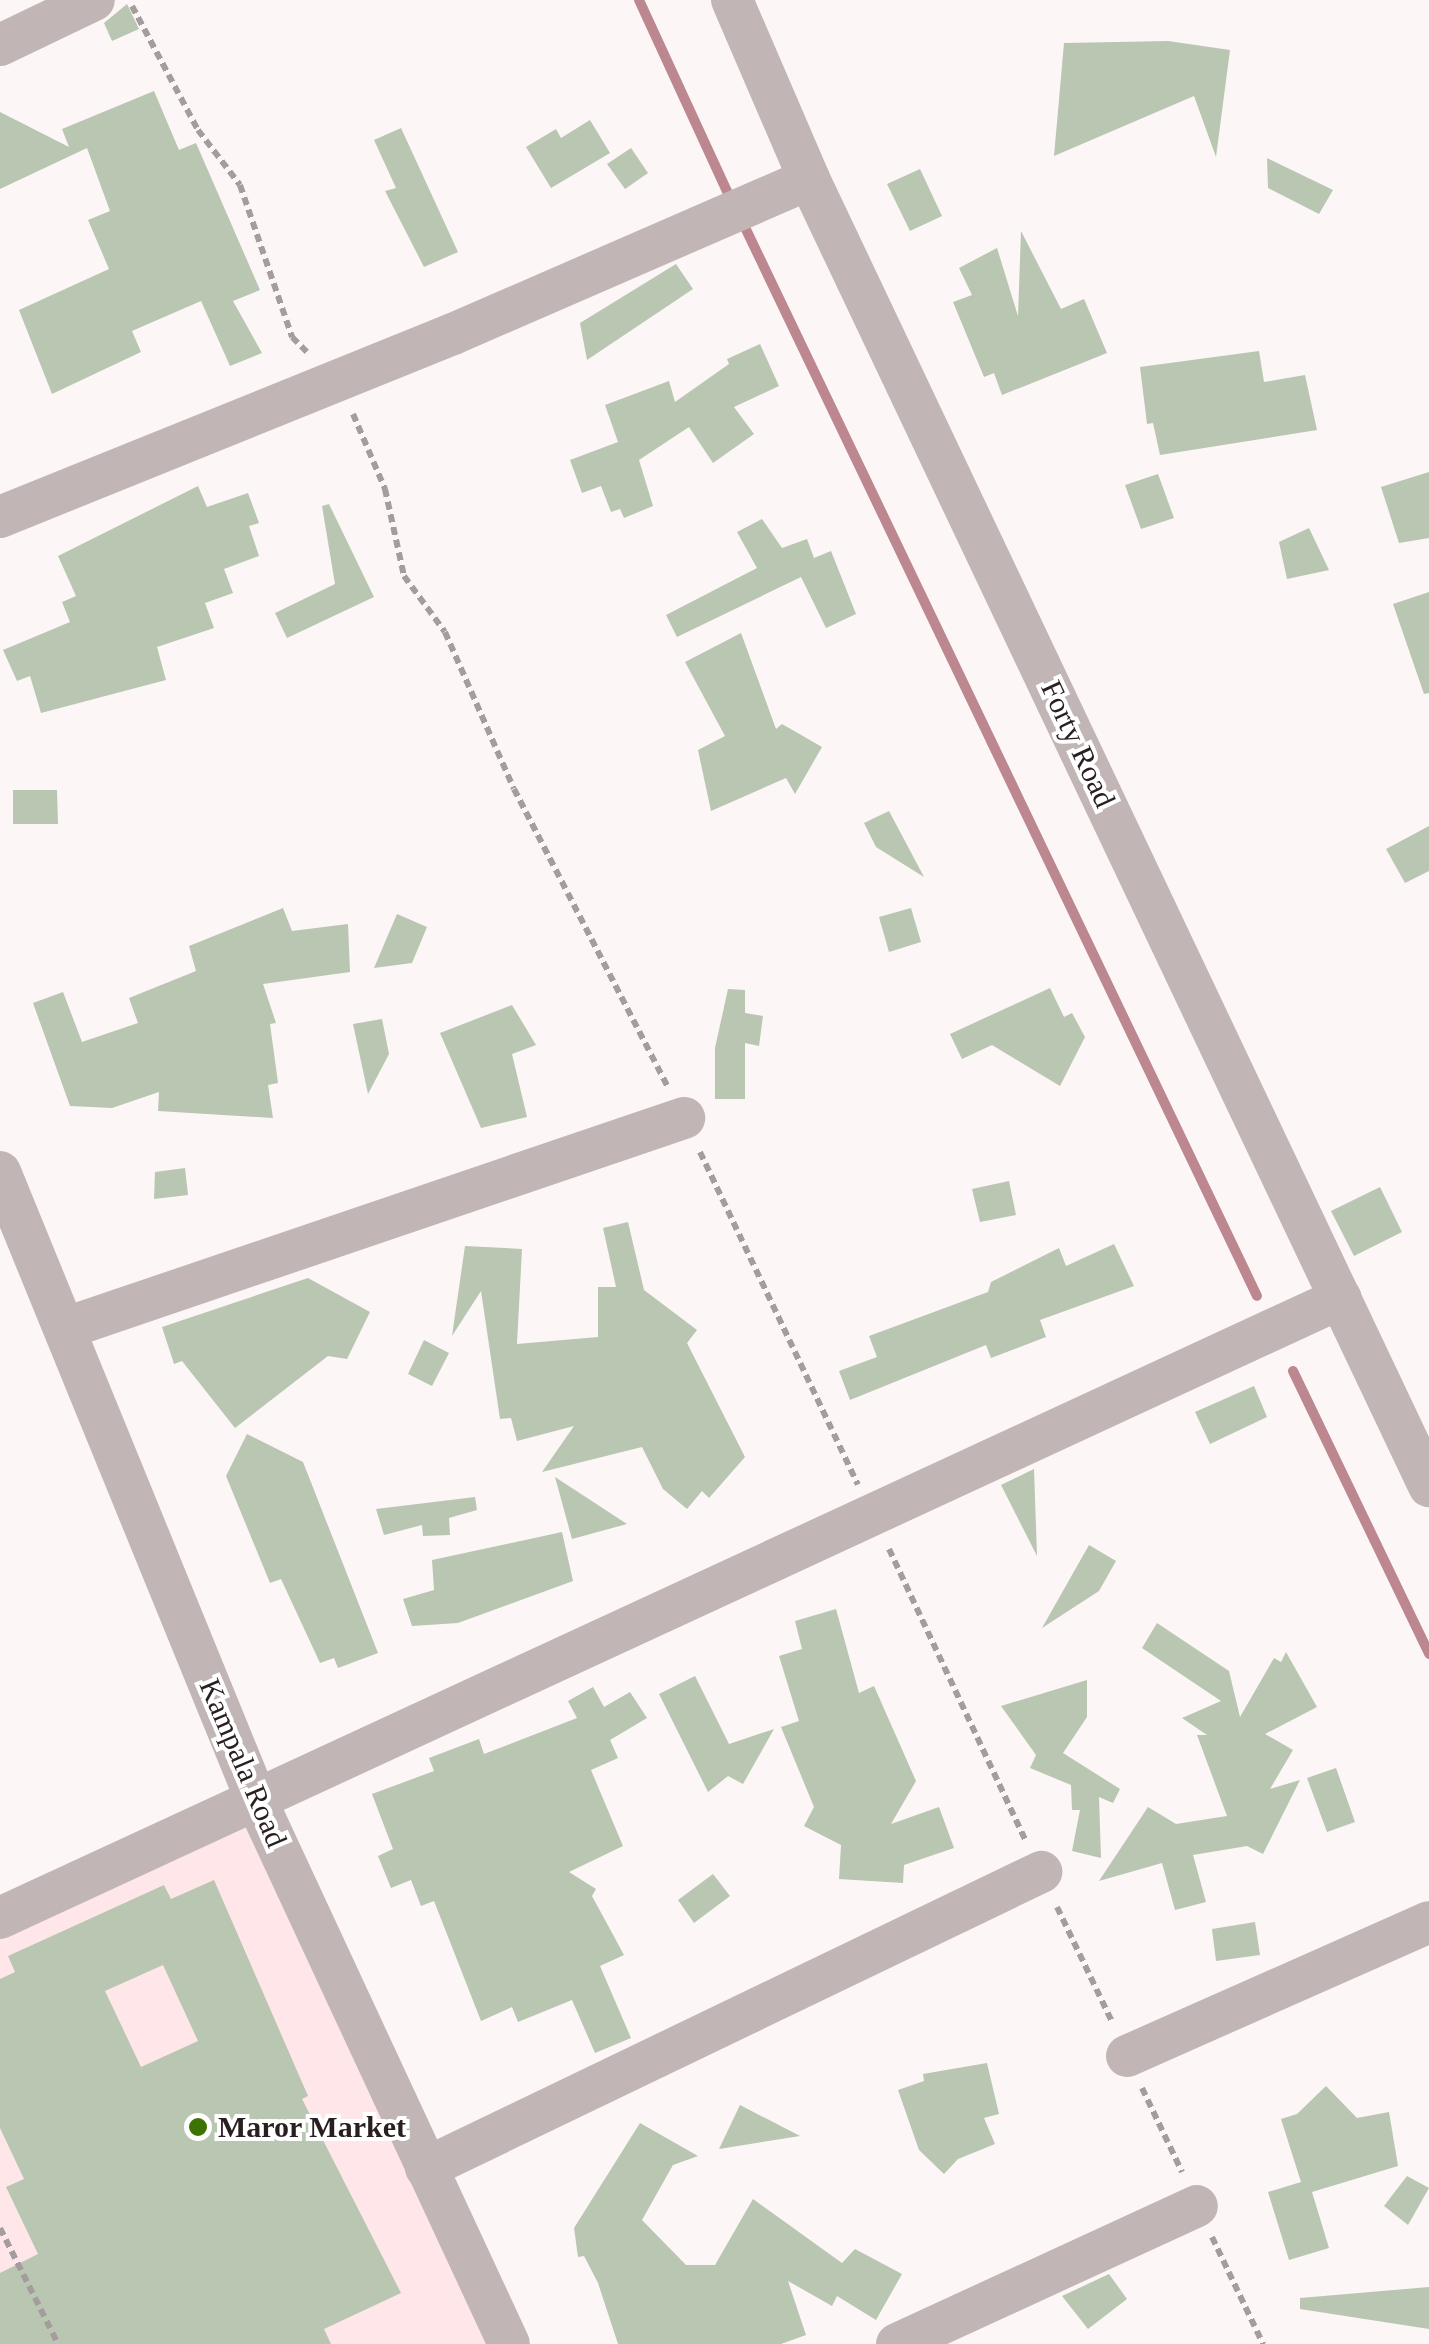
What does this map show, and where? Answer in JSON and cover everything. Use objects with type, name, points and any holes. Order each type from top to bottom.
[{"type":"street","points":[[0,45],[94,0]]},
{"type":"street","name":"Forty Road","points":[[732,0],[809,178],[1429,1486]]},
{"type":"street","points":[[0,517],[335,382],[809,178]]},
{"type":"street","points":[[66,1328],[684,1118]]},
{"type":"street","name":"Kampala Road","points":[[0,1172],[258,1804],[508,2344]]},
{"type":"street","points":[[0,1918],[258,1804],[871,1511],[1341,1298]]},
{"type":"street","points":[[426,2168],[1041,1872]]},
{"type":"street","points":[[1128,2056],[1429,1922]]},
{"type":"street","points":[[897,2344],[1198,2206]]},
{"type":"path","points":[[129,0],[198,130],[240,185],[292,336],[335,382],[385,489],[404,576],[445,632],[514,789],[684,1118],[1263,2344]]},
{"type":"path","points":[[0,2228],[58,2344]]},
{"type":"shaded area","name":"Maror Market","points":[[245,1799],[495,2344],[0,2344],[0,1909]]},
{"type":"building","points":[[127,4],[139,29],[112,41],[104,23]]},
{"type":"building","points":[[1168,41],[1230,50],[1216,157],[1194,96],[1054,156],[1064,43]]},
{"type":"building","points":[[154,91],[179,150],[196,143],[260,290],[233,301],[262,353],[230,366],[201,301],[132,331],[141,352],[52,394],[19,310],[109,269],[88,220],[110,211],[87,148],[0,189],[0,112],[69,147],[62,129]]},
{"type":"building","points":[[590,120],[610,153],[551,188],[526,147],[556,129],[561,138]]},
{"type":"building","points":[[401,128],[458,252],[424,267],[385,191],[396,188],[374,140]]},
{"type":"building","points":[[631,148],[648,173],[625,189],[607,164]]},
{"type":"building","points":[[1267,158],[1333,190],[1319,214],[1268,188]]},
{"type":"building","points":[[920,169],[942,216],[910,231],[887,184]]},
{"type":"building","points":[[1021,231],[1061,309],[1084,299],[1107,353],[1002,395],[994,373],[984,377],[953,302],[972,295],[959,268],[997,248],[1018,316]]},
{"type":"building","points":[[676,264],[693,289],[587,360],[580,323]]},
{"type":"building","points":[[760,344],[779,386],[734,407],[754,434],[713,463],[689,427],[639,460],[653,506],[624,518],[620,509],[611,512],[601,486],[582,493],[570,460],[618,442],[605,405],[669,381],[675,402],[729,364],[727,359]]},
{"type":"building","points":[[1259,351],[1264,382],[1305,375],[1317,430],[1160,455],[1153,423],[1147,424],[1140,367]]},
{"type":"building","points":[[1429,472],[1429,538],[1399,543],[1381,487]]},
{"type":"building","points":[[1158,474],[1174,518],[1141,529],[1125,485]]},
{"type":"building","points":[[198,486],[207,507],[248,493],[259,523],[249,526],[259,556],[224,569],[233,593],[205,603],[214,628],[157,647],[166,680],[41,713],[30,676],[17,681],[3,650],[70,622],[62,602],[76,596],[58,556]]},
{"type":"building","points":[[329,504],[374,597],[287,638],[275,613],[335,584],[322,506]]},
{"type":"building","points":[[762,519],[782,548],[807,539],[814,558],[831,551],[856,614],[826,628],[801,577],[677,637],[666,615],[757,568],[737,532]]},
{"type":"building","points":[[1309,528],[1329,570],[1287,579],[1279,542]]},
{"type":"building","points":[[1429,592],[1429,693],[1424,694],[1393,604]]},
{"type":"building","points":[[741,633],[776,729],[782,724],[822,747],[795,794],[786,778],[711,811],[698,750],[725,736],[685,662]]},
{"type":"building","points":[[13,790],[57,790],[58,824],[13,824]]},
{"type":"building","points":[[889,811],[924,877],[876,847],[864,823]]},
{"type":"building","points":[[1429,826],[1429,871],[1405,883],[1386,849]]},
{"type":"building","points":[[283,908],[292,931],[348,924],[350,972],[263,984],[276,1023],[270,1024],[278,1083],[268,1085],[273,1118],[158,1111],[159,1092],[112,1108],[70,1106],[33,1003],[63,992],[82,1042],[138,1023],[129,998],[196,971],[189,946]]},
{"type":"building","points":[[911,908],[921,942],[889,952],[879,917]]},
{"type":"building","points":[[397,914],[427,927],[412,963],[374,968]]},
{"type":"building","points":[[1050,988],[1064,1017],[1072,1013],[1085,1037],[1060,1086],[992,1045],[962,1059],[950,1034]]},
{"type":"building","points":[[728,989],[745,990],[745,1013],[763,1016],[759,1046],[745,1043],[745,1099],[715,1099],[715,1048]]},
{"type":"building","points":[[512,1005],[536,1045],[512,1054],[527,1117],[481,1128],[440,1033]]},
{"type":"building","points":[[382,1019],[389,1054],[368,1094],[353,1024]]},
{"type":"building","points":[[185,1168],[188,1195],[154,1199],[155,1172]]},
{"type":"building","points":[[1009,1181],[1016,1215],[980,1222],[972,1189]]},
{"type":"building","points":[[1380,1187],[1402,1232],[1354,1256],[1331,1211]]},
{"type":"building","points":[[628,1222],[644,1290],[697,1330],[687,1343],[745,1457],[709,1498],[702,1491],[687,1509],[663,1489],[642,1447],[542,1472],[574,1426],[517,1441],[511,1418],[500,1419],[481,1291],[452,1336],[465,1246],[522,1249],[517,1344],[598,1337],[598,1287],[616,1287],[603,1228]]},
{"type":"building","points":[[1114,1244],[1134,1286],[1040,1320],[1046,1337],[991,1358],[986,1345],[850,1400],[839,1371],[877,1357],[869,1336],[988,1292],[991,1282],[1059,1248],[1066,1266]]},
{"type":"building","points":[[308,1278],[370,1312],[347,1359],[328,1356],[235,1428],[182,1361],[174,1364],[162,1327]]},
{"type":"building","points":[[424,1340],[449,1353],[432,1386],[408,1374]]},
{"type":"building","points":[[1254,1386],[1267,1417],[1210,1444],[1195,1412]]},
{"type":"building","points":[[247,1434],[303,1462],[378,1653],[338,1668],[334,1658],[320,1663],[281,1579],[270,1583],[226,1476]]},
{"type":"building","points":[[1034,1469],[1037,1556],[1001,1485]]},
{"type":"building","points":[[555,1477],[627,1524],[572,1539]]},
{"type":"building","points":[[475,1497],[477,1510],[449,1518],[450,1535],[423,1536],[422,1525],[384,1535],[376,1509]]},
{"type":"building","points":[[562,1532],[573,1581],[458,1623],[412,1626],[403,1599],[434,1590],[432,1560]]},
{"type":"building","points":[[1089,1545],[1116,1561],[1099,1591],[1042,1628]]},
{"type":"building","points":[[836,1609],[859,1693],[874,1686],[916,1781],[891,1824],[939,1807],[954,1848],[904,1865],[903,1883],[839,1879],[841,1845],[804,1826],[814,1807],[781,1727],[799,1721],[779,1656],[802,1649],[795,1621]]},
{"type":"building","points":[[1157,1623],[1229,1671],[1240,1717],[1274,1658],[1281,1662],[1286,1652],[1317,1707],[1265,1734],[1293,1750],[1270,1789],[1300,1780],[1263,1854],[1247,1846],[1193,1855],[1206,1902],[1175,1910],[1162,1863],[1099,1881],[1148,1807],[1176,1824],[1227,1816],[1197,1735],[1207,1735],[1182,1718],[1221,1701],[1142,1648]]},
{"type":"building","points":[[695,1676],[729,1744],[774,1729],[743,1784],[728,1776],[708,1792],[659,1694]]},
{"type":"building","points":[[1087,1680],[1087,1717],[1063,1753],[1120,1789],[1113,1803],[1099,1797],[1101,1858],[1072,1851],[1080,1810],[1072,1810],[1071,1785],[1030,1768],[1036,1755],[1001,1706]]},
{"type":"building","points":[[593,1687],[604,1707],[630,1692],[647,1718],[610,1740],[618,1758],[591,1770],[623,1846],[569,1872],[596,1889],[592,1896],[624,1955],[600,1966],[631,2038],[595,2053],[572,2000],[518,2022],[512,2007],[481,2021],[434,1901],[421,1906],[411,1880],[391,1888],[378,1856],[393,1849],[372,1794],[434,1771],[429,1758],[479,1739],[484,1754],[577,1718],[568,1701]]},
{"type":"building","points":[[1336,1768],[1355,1822],[1327,1832],[1307,1778]]},
{"type":"building","points":[[713,1874],[730,1896],[694,1923],[678,1900]]},
{"type":"building","name":"Maror Market","points":[[214,1880],[308,2096],[302,2099],[401,2293],[324,2329],[331,2344],[0,2344],[0,2273],[38,2254],[6,2187],[24,2179],[0,2128],[0,1979],[15,1972],[8,1956],[164,1885],[171,1899]],"holes":[[[163,1965],[198,2041],[141,2067],[105,1991]]]},
{"type":"building","points":[[1255,1922],[1260,1955],[1216,1961],[1212,1929]]},
{"type":"building","points":[[987,2063],[999,2114],[984,2118],[995,2144],[958,2159],[944,2174],[919,2150],[898,2090],[924,2081],[923,2074]]},
{"type":"building","points":[[1326,2086],[1357,2118],[1389,2112],[1398,2166],[1312,2192],[1329,2248],[1289,2260],[1268,2192],[1301,2182],[1281,2119],[1297,2114]]},
{"type":"building","points":[[740,2105],[800,2136],[719,2149]]},
{"type":"building","points":[[640,2123],[698,2156],[673,2165],[642,2220],[686,2265],[715,2265],[753,2199],[842,2263],[855,2249],[902,2274],[876,2320],[837,2296],[832,2306],[788,2281],[806,2335],[781,2344],[618,2344],[598,2283],[584,2256],[578,2257],[574,2228]]},
{"type":"building","points":[[1407,2176],[1429,2188],[1408,2225],[1384,2206]]},
{"type":"building","points":[[1109,2274],[1127,2299],[1088,2329],[1062,2296]]},
{"type":"building","points":[[1429,2287],[1429,2329],[1300,2309],[1300,2298]]},
{"type":"waterway","points":[[639,0],[733,204]]},
{"type":"waterway","points":[[741,219],[1257,1296]]},
{"type":"waterway","points":[[1293,1371],[1429,1654]]},
{"type":"place","name":"Maror Market","points":[[198,2127]]}]
